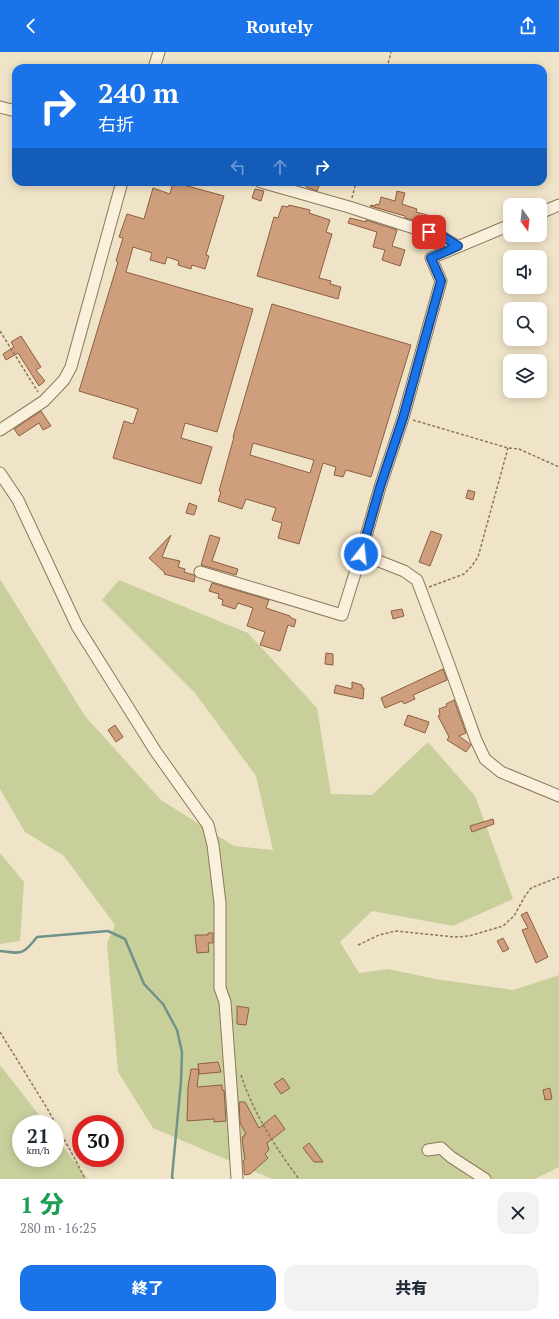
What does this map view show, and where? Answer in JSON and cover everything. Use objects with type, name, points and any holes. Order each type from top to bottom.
[{"type":"street","points":[[155,64],[159,52]]},
{"type":"street","points":[[0,107],[12,111]]},
{"type":"street","points":[[0,430],[44,401],[64,380],[71,367],[121,186]]},
{"type":"street","points":[[276,186],[442,236],[458,246]]},
{"type":"street","points":[[547,209],[559,205]]},
{"type":"street","points":[[200,572],[342,615],[380,487],[403,418],[441,281],[431,258],[503,228]]},
{"type":"street","points":[[0,473],[18,500],[77,626],[156,752],[208,825],[213,845],[220,903],[220,988],[225,1002],[237,1179]]},
{"type":"street","points":[[361,554],[404,571],[417,580],[476,740],[485,759],[501,772],[559,796]]},
{"type":"street","points":[[428,1150],[441,1148],[451,1157],[485,1179]]},
{"type":"path","points":[[388,64],[391,52]]},
{"type":"path","points":[[349,207],[355,186]]},
{"type":"path","points":[[0,332],[44,401]]},
{"type":"path","points":[[403,418],[508,448],[519,448],[559,467]]},
{"type":"path","points":[[421,590],[464,574],[478,557],[508,448]]},
{"type":"path","points":[[358,945],[379,935],[396,931],[455,937],[469,936],[503,926],[514,916],[531,888],[559,877]]},
{"type":"path","points":[[0,1032],[47,1108],[85,1179]]},
{"type":"path","points":[[241,1075],[247,1096],[287,1164],[299,1179]]},
{"type":"green space","points":[[0,579],[85,716],[161,800],[234,846],[273,850],[256,776],[195,693],[102,600],[119,580],[248,633],[317,708],[331,794],[372,795],[428,742],[475,796],[513,899],[453,926],[372,911],[340,942],[359,973],[388,969],[435,979],[513,990],[559,975],[559,1167],[535,1179],[272,1179],[153,1128],[118,1072],[107,943],[115,925],[64,856],[25,832],[0,789]]},
{"type":"green space","points":[[0,853],[24,882],[20,941],[0,944]]},
{"type":"green space","points":[[0,1065],[39,1115],[12,1115],[12,1167],[64,1167],[64,1148],[72,1158],[72,1167],[79,1167],[88,1179],[0,1179]]},
{"type":"building","points":[[172,186],[188,186],[224,196],[206,255],[209,256],[205,269],[192,265],[191,269],[178,265],[179,261],[167,257],[165,264],[150,260],[152,253],[133,247],[126,272],[253,309],[217,432],[185,423],[181,438],[212,447],[201,484],[113,458],[124,421],[133,424],[138,409],[79,391],[118,262],[116,261],[123,238],[119,237],[127,214],[144,219],[153,188],[170,194]]},
{"type":"building","points":[[306,186],[319,186],[317,191]]},
{"type":"building","points":[[255,189],[264,191],[261,201],[252,198]]},
{"type":"building","points":[[397,191],[405,193],[402,204],[417,209],[416,212],[431,216],[429,224],[405,218],[405,216],[370,206],[375,206],[376,204],[379,205],[381,197],[395,201]]},
{"type":"building","points":[[289,205],[310,210],[309,213],[330,220],[326,232],[332,234],[319,278],[331,281],[330,284],[341,287],[338,299],[257,276],[274,217],[278,218],[282,206],[288,207]]},
{"type":"building","points":[[350,218],[366,222],[366,220],[397,230],[392,246],[405,250],[400,266],[382,260],[385,250],[373,247],[377,232],[348,223]]},
{"type":"building","points":[[272,304],[411,345],[371,477],[346,470],[343,477],[334,475],[336,467],[323,463],[299,544],[278,538],[282,523],[272,520],[276,508],[246,499],[242,509],[218,501],[221,492],[219,491],[233,437]],"holes":[[[253,443],[314,460],[310,473],[250,455]]]},
{"type":"building","points":[[21,336],[41,367],[36,370],[45,381],[39,386],[18,353],[6,360],[3,354],[14,347],[11,342]]},
{"type":"building","points":[[41,411],[51,426],[43,430],[39,423],[19,436],[14,429]]},
{"type":"building","points":[[468,490],[475,492],[473,500],[466,498]]},
{"type":"building","points":[[189,503],[197,506],[194,515],[186,513]]},
{"type":"building","points":[[431,531],[442,535],[430,566],[419,562]]},
{"type":"building","points":[[171,535],[162,557],[180,561],[178,567],[185,569],[184,572],[194,575],[194,582],[164,574],[165,573],[149,558]]},
{"type":"building","points":[[210,535],[220,538],[212,561],[238,569],[236,575],[201,565]]},
{"type":"building","points":[[212,583],[269,600],[266,608],[290,616],[296,620],[294,627],[288,625],[280,651],[260,645],[265,632],[247,626],[253,608],[238,603],[235,609],[222,605],[223,600],[218,598],[219,594],[209,591]]},
{"type":"building","points":[[402,609],[404,616],[393,619],[391,611]]},
{"type":"building","points":[[326,653],[333,654],[333,665],[325,664]]},
{"type":"building","points":[[443,669],[447,680],[413,695],[415,699],[404,704],[402,701],[385,708],[381,698]]},
{"type":"building","points":[[352,682],[362,685],[362,688],[364,688],[363,699],[334,693],[336,685],[352,689]]},
{"type":"building","points":[[454,700],[466,733],[459,736],[471,745],[466,752],[447,740],[449,737],[438,716],[440,715],[439,709],[447,706],[446,704]]},
{"type":"building","points":[[408,715],[429,722],[425,733],[404,725]]},
{"type":"building","points":[[115,725],[123,737],[116,742],[108,730]]},
{"type":"building","points":[[493,819],[494,824],[472,832],[470,826]]},
{"type":"building","points":[[527,912],[548,957],[536,963],[522,930],[528,928],[521,915]]},
{"type":"building","points":[[208,933],[213,933],[213,943],[208,943],[209,952],[197,953],[195,935],[208,935]]},
{"type":"building","points":[[503,938],[509,949],[503,952],[497,941]]},
{"type":"building","points":[[237,1006],[249,1008],[246,1025],[237,1024]]},
{"type":"building","points":[[218,1062],[221,1072],[199,1074],[198,1064]]},
{"type":"building","points":[[191,1069],[199,1069],[197,1087],[222,1085],[222,1090],[224,1090],[226,1121],[214,1122],[214,1119],[187,1121],[188,1087]]},
{"type":"building","points":[[283,1078],[290,1088],[281,1094],[274,1084]]},
{"type":"building","points":[[550,1088],[552,1099],[545,1100],[543,1090]]},
{"type":"building","points":[[239,1102],[245,1102],[259,1128],[275,1115],[285,1129],[267,1143],[269,1150],[265,1154],[268,1158],[250,1174],[245,1175],[243,1161],[245,1159],[242,1137],[246,1134],[240,1123]]},
{"type":"building","points":[[309,1143],[323,1162],[314,1162],[303,1148]]},
{"type":"waterway","points":[[0,951],[13,953],[22,952],[37,937],[108,931],[125,939],[144,984],[163,1004],[177,1030],[182,1052],[173,1179]]},
{"type":"route","points":[[361,554],[380,487],[403,418],[441,281],[431,258],[458,246],[442,236],[429,232]]}]
